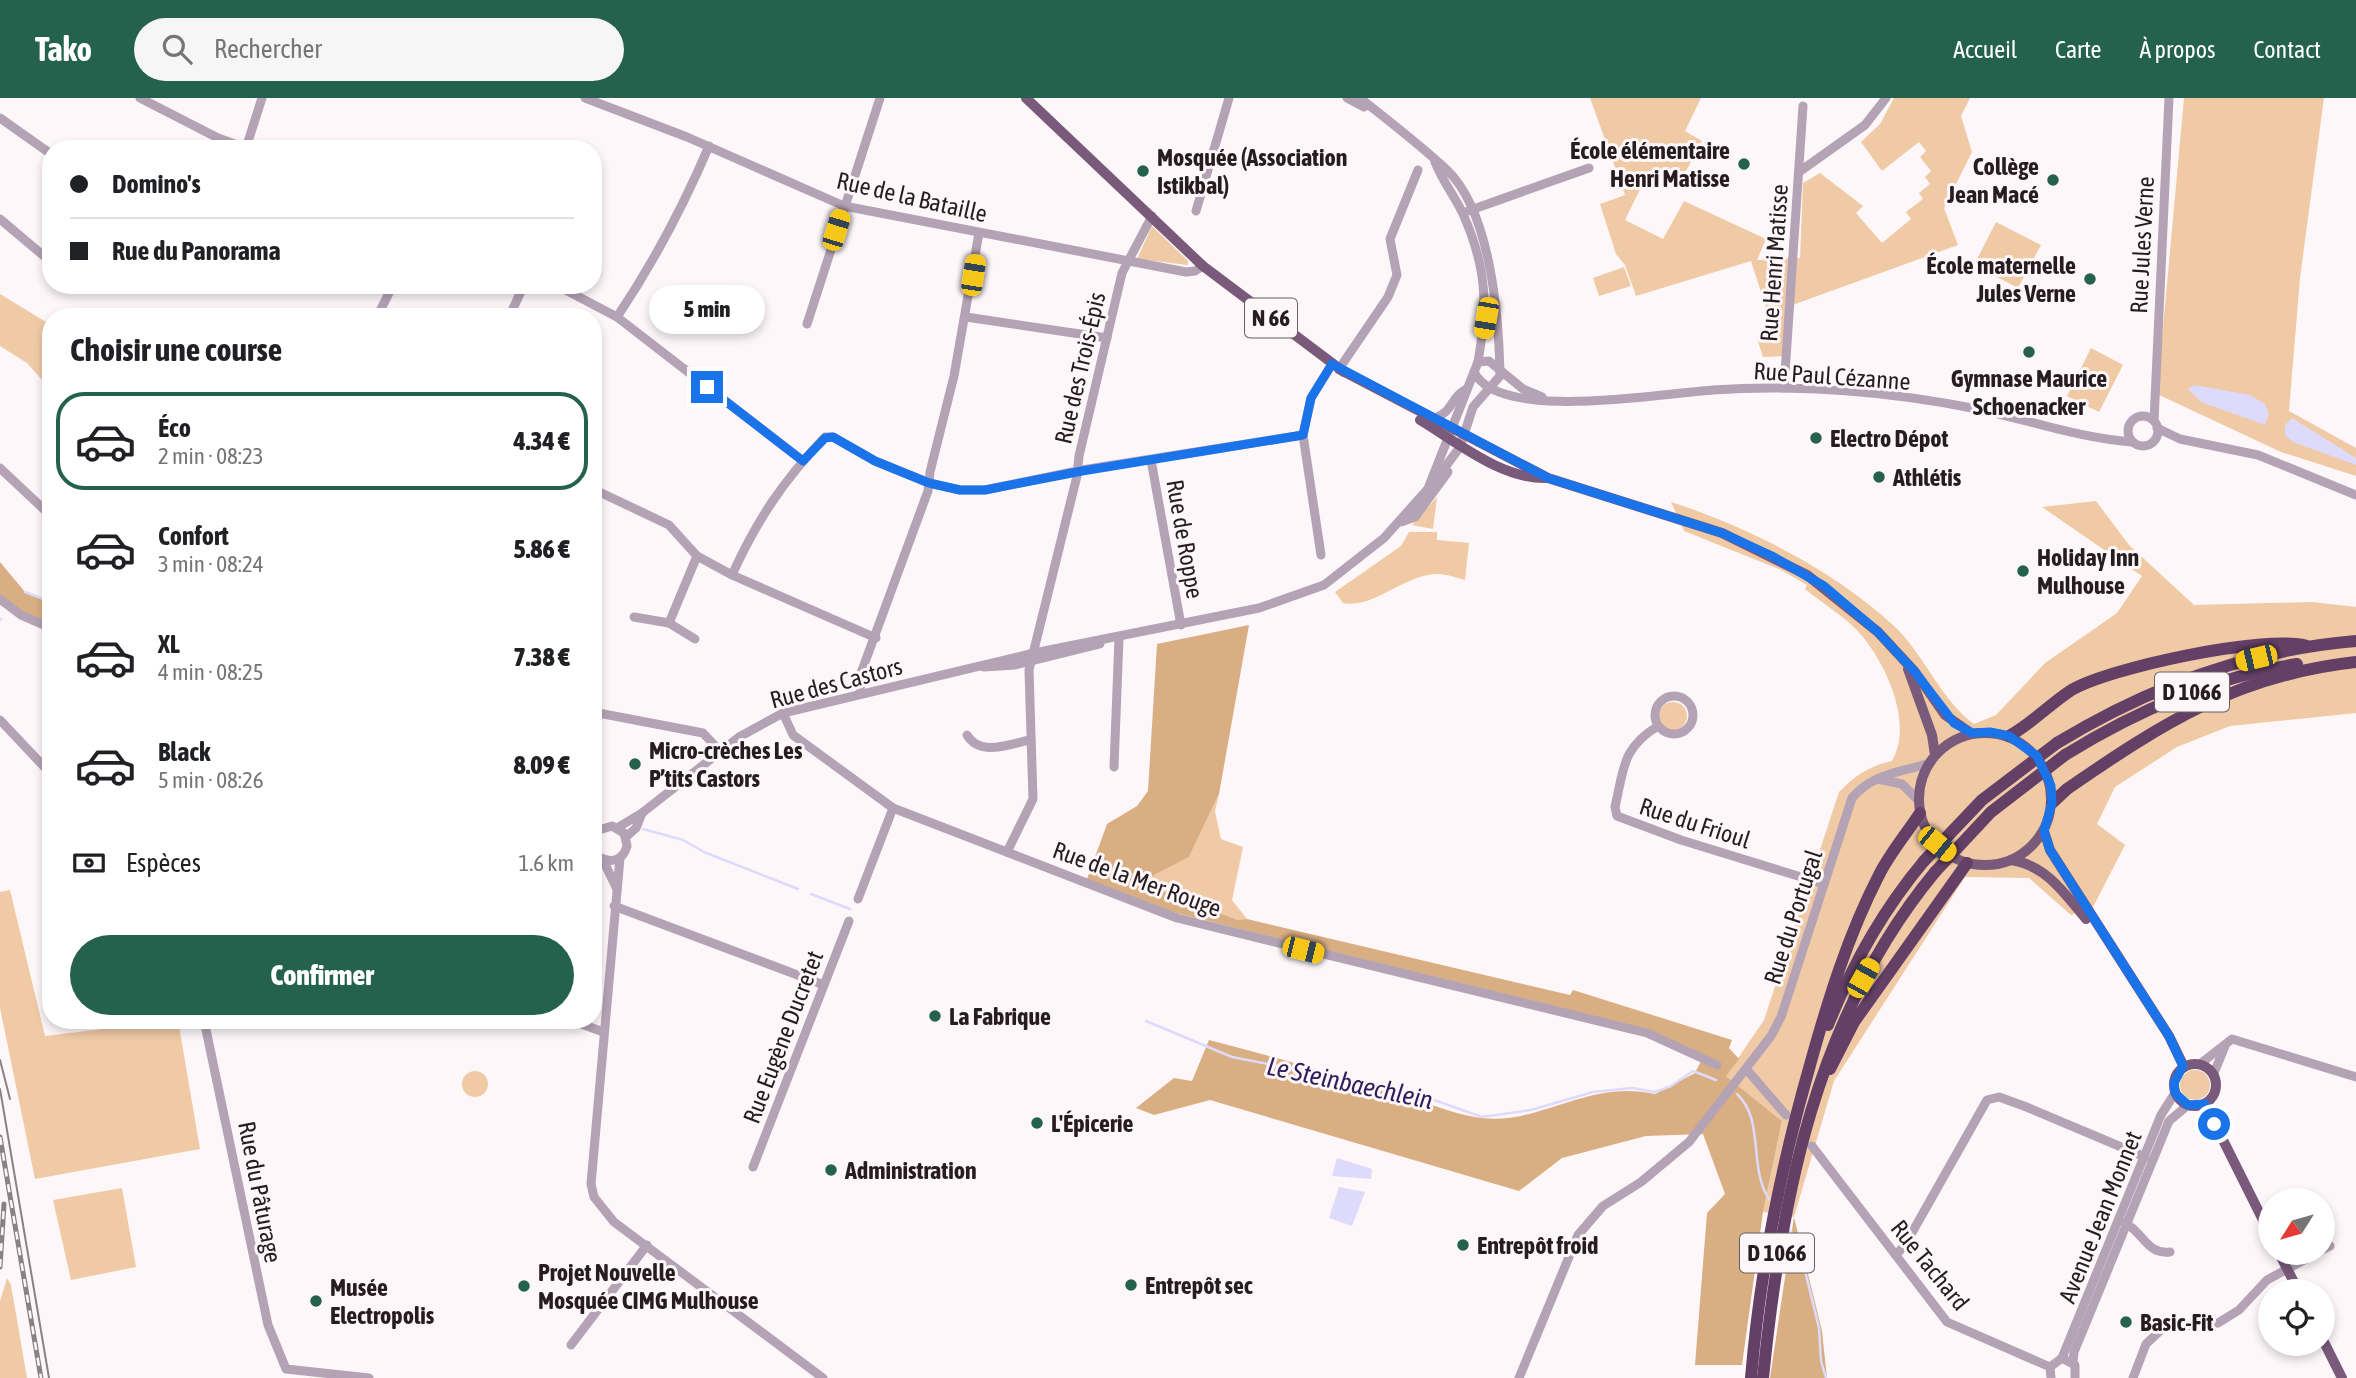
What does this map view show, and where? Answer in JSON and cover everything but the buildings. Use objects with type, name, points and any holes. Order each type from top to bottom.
[{"type":"highway","name":"D 1066","points":[[1751,1378],[1765,1254],[1776,1190],[1804,1084],[1853,965],[1899,891],[1982,800],[2057,743],[2135,699],[2205,671],[2307,646],[2356,641]]},
{"type":"highway","points":[[2009,736],[2070,691],[2096,678],[2237,648],[2292,642],[2307,646]]},
{"type":"highway","name":"D 1066","points":[[1763,1378],[1773,1274],[1796,1158],[1819,1081],[1851,1000],[1887,935],[1935,872],[1991,812],[2066,755],[2143,711],[2182,695],[2270,668],[2356,656]]},
{"type":"highway","points":[[2052,803],[2067,789],[2171,720],[2268,679],[2313,667],[2356,662]]},
{"type":"highway","points":[[1804,1084],[1830,992],[1857,920],[1880,873],[1920,807]]},
{"type":"highway","points":[[1819,1081],[1831,1068],[1860,1013],[1967,863]]},
{"type":"main road","name":"N 66","points":[[1026,98],[1203,266],[1336,366],[1449,433],[1462,434],[1548,478],[1722,533],[1772,556],[1824,586],[1878,632],[1906,663],[1945,715],[1972,733]]},
{"type":"main road","name":"N 66","points":[[1336,366],[1432,419],[1465,449],[1527,477],[1548,478]]},
{"type":"main road","name":"N 66","points":[[1906,663],[1932,735],[1932,759]]},
{"type":"main road","points":[[1990,732],[2009,736],[2037,756],[2046,770],[2052,803],[2044,831],[2024,853],[2011,860],[1989,865],[1967,863],[1937,844],[1920,807],[1920,788],[1932,759],[1951,741],[1972,733],[1990,732]]},
{"type":"main road","points":[[2044,831],[2050,850],[2169,1036],[2183,1066]]},
{"type":"main road","points":[[2011,860],[2035,866],[2044,872],[2123,965]]},
{"type":"main road","points":[[2200,1063],[2214,1073],[2217,1087],[2213,1098],[2205,1104],[2188,1105],[2175,1093],[2174,1083],[2183,1066],[2200,1063]]},
{"type":"main road","points":[[2205,1104],[2258,1210]]},
{"type":"main road","points":[[2285,1265],[2292,1279]]},
{"type":"main road","points":[[2331,1356],[2343,1378]]},
{"type":"street","points":[[141,98],[224,140]]},
{"type":"street","points":[[249,140],[262,98]]},
{"type":"street","name":"Rue de la Bataille","points":[[585,98],[709,146],[844,206],[1186,272],[1203,266]]},
{"type":"street","points":[[807,324],[880,98]]},
{"type":"street","points":[[1196,211],[1229,98]]},
{"type":"street","points":[[1347,98],[1380,114]]},
{"type":"street","points":[[1360,98],[1413,138],[1435,162],[1467,212],[1494,285],[1500,376],[1473,407],[1462,434],[1465,449],[1437,490],[1415,517],[1400,522]]},
{"type":"street","name":"Rue Henri Matisse","points":[[1784,388],[1799,172],[1864,125],[1880,110],[1886,98]]},
{"type":"street","name":"Rue Jules Verne","points":[[2156,425],[2154,393],[2169,98]]},
{"type":"street","points":[[1799,172],[1803,106]]},
{"type":"street","points":[[0,118],[42,148]]},
{"type":"street","points":[[617,317],[645,276],[683,207],[709,146]]},
{"type":"street","points":[[1467,212],[1590,168]]},
{"type":"street","points":[[1321,555],[1303,435],[1311,398],[1388,296],[1397,275],[1390,239],[1418,170]]},
{"type":"street","name":"Rue des Castors","points":[[1429,488],[1478,362],[1486,318],[1485,289],[1467,212]]},
{"type":"street","name":"Rue des Trois-Épis","points":[[1007,852],[1033,799],[1028,691],[1033,657],[1122,273],[1152,216]]},
{"type":"street","points":[[0,219],[42,254]]},
{"type":"street","points":[[860,694],[862,673],[903,566],[929,483],[966,317],[979,233]]},
{"type":"street","points":[[573,294],[600,308]]},
{"type":"street","points":[[602,309],[617,317],[803,461]]},
{"type":"street","points":[[966,317],[1107,338]]},
{"type":"street","points":[[1478,362],[1489,361],[1500,369]]},
{"type":"street","name":"Rue Paul Cézanne","points":[[1500,369],[1523,389],[1546,399]]},
{"type":"street","points":[[1474,372],[1488,389]]},
{"type":"street","name":"Rue Paul Cézanne","points":[[1488,389],[1516,399],[1607,401],[1714,390],[1784,388],[1886,396],[1973,409],[2093,438],[2132,442]]},
{"type":"street","points":[[1432,419],[1446,414],[1459,394],[1467,390]]},
{"type":"street","name":"Rue Jules Verne","points":[[2141,416],[2154,393]]},
{"type":"street","points":[[2111,438],[2141,416],[2180,439]]},
{"type":"street","points":[[2129,425],[2128,436],[2132,442],[2143,446],[2180,439],[2258,455],[2356,495]]},
{"type":"street","points":[[2153,442],[2156,425]]},
{"type":"street","points":[[732,575],[754,527],[803,461],[825,438],[833,437],[875,461],[929,483],[960,490],[985,490],[1303,435]]},
{"type":"street","name":"Rue des Castors","points":[[617,828],[642,813],[758,724],[783,713],[1259,608],[1324,585],[1353,565],[1400,522],[1465,449]]},
{"type":"street","name":"Rue de Roppe","points":[[1151,460],[1181,625]]},
{"type":"street","points":[[0,468],[42,508]]},
{"type":"street","points":[[602,493],[669,525],[697,556],[732,575],[876,638]]},
{"type":"street","points":[[669,623],[697,556]]},
{"type":"street","points":[[0,599],[21,615],[42,624]]},
{"type":"street","points":[[634,617],[669,623],[695,639]]},
{"type":"street","points":[[1114,767],[1118,638]]},
{"type":"street","points":[[1680,697],[1690,705],[1693,716],[1684,731],[1667,733],[1658,726],[1655,710],[1662,700],[1680,697]]},
{"type":"street","name":"Rue de la Mer Rouge","points":[[783,713],[793,735],[894,808],[1177,918],[1647,1032],[1717,1065]]},
{"type":"street","points":[[602,714],[703,733],[720,751]]},
{"type":"street","points":[[0,720],[42,764]]},
{"type":"street","name":"Rue du Frioul","points":[[1658,726],[1637,739],[1631,748],[1615,807],[1617,816],[1681,840],[1824,884]]},
{"type":"street","points":[[967,735],[972,743],[984,749],[1030,740]]},
{"type":"street","name":"Rue du Portugal","points":[[1519,1378],[1578,1235],[1602,1206],[1650,1175],[1689,1142],[1747,1070],[1781,1017],[1852,798],[1863,785],[1932,759]]},
{"type":"street","points":[[1876,779],[1902,784],[1920,807]]},
{"type":"street","points":[[858,899],[894,808]]},
{"type":"street","name":"Rue des Castors","points":[[642,813],[636,828],[626,837],[626,851],[620,858],[615,887],[592,1184],[594,1197],[614,1222],[647,1245]]},
{"type":"street","points":[[602,826],[617,828],[626,837]]},
{"type":"street","points":[[603,860],[620,858]]},
{"type":"street","points":[[603,860],[615,887]]},
{"type":"street","points":[[614,906],[824,985]]},
{"type":"street","name":"Rue Eugène Ducretet","points":[[753,1167],[849,921]]},
{"type":"street","name":"Rue du Pâturage","points":[[206,1029],[270,1331],[286,1369],[338,1376]]},
{"type":"street","points":[[595,1029],[603,1032]]},
{"type":"street","points":[[2200,1063],[2232,1039],[2356,1077]]},
{"type":"street","points":[[2214,1073],[2225,1046]]},
{"type":"street","points":[[1747,1070],[1786,1115]]},
{"type":"street","name":"Avenue Jean Monnet","points":[[2073,1362],[2074,1352],[2145,1157],[2161,1115],[2175,1093]]},
{"type":"street","points":[[1896,1255],[1905,1245],[1987,1100],[1999,1097],[2024,1106],[2145,1157]]},
{"type":"street","name":"Avenue Jean Monnet","points":[[2062,1358],[2169,1121],[2188,1105]]},
{"type":"street","name":"Rue Tachard","points":[[1812,1146],[1947,1322],[2050,1367]]},
{"type":"street","points":[[2123,1222],[2151,1249],[2159,1253],[2170,1252]]},
{"type":"street","points":[[571,1346],[647,1245],[824,1378]]},
{"type":"street","points":[[2133,1378],[2146,1344],[2155,1333],[2174,1326],[2193,1328],[2218,1323],[2239,1310],[2262,1284],[2294,1265]]},
{"type":"street","points":[[2051,1378],[2050,1367],[2062,1358],[2073,1362],[2077,1378]]},
{"type":"street","points":[[338,1376],[369,1378]]},
{"type":"shaded area","points":[[1590,98],[1701,98],[1685,131],[1702,141],[1678,186],[1649,171],[1625,220],[1663,239],[1684,201],[1766,239],[1757,260],[1800,258],[1803,183],[1820,173],[1863,206],[1856,213],[1882,243],[1911,219],[1906,212],[1923,199],[1919,193],[1930,184],[1925,177],[1931,171],[1920,157],[1926,151],[1919,142],[1882,171],[1861,142],[1880,124],[1894,98],[1970,98],[1961,116],[1972,152],[1944,208],[1958,245],[1787,307],[1783,356],[1763,357],[1757,338],[1773,329],[1751,261],[1636,296],[1625,265],[1616,254],[1600,204],[1625,195]]},
{"type":"shaded area","points":[[2184,98],[2324,98],[2300,278],[2289,411],[2356,448],[2356,476],[2281,452],[2157,394]]},
{"type":"shaded area","points":[[1996,222],[2041,245],[2018,288],[1974,265]]},
{"type":"shaded area","points":[[1152,226],[1188,261],[1188,265],[1137,259]]},
{"type":"shaded area","points":[[1624,267],[1631,286],[1599,296],[1593,278]]},
{"type":"shaded area","points":[[0,294],[42,320],[42,380],[27,363],[0,346]]},
{"type":"shaded area","points":[[2091,348],[2123,365],[2099,412],[2067,396]]},
{"type":"shaded area","points":[[2194,385],[2250,395],[2265,404],[2269,414],[2265,425],[2201,402],[2188,389]]},
{"type":"shaded area","points":[[2292,418],[2356,458],[2356,465],[2293,442],[2285,435],[2285,425]]},
{"type":"shaded area","points":[[1437,497],[1433,529],[1412,525]]},
{"type":"shaded area","points":[[2096,501],[2129,545],[2194,605],[2312,602],[2356,607],[2356,713],[2230,726],[2177,747],[2115,787],[2097,824],[2125,845],[2093,907],[2071,915],[2029,878],[1965,877],[1834,1081],[1794,1217],[1763,1212],[1782,1121],[1726,1076],[1764,1020],[1839,792],[1863,772],[1892,761],[1898,747],[1899,714],[1889,680],[1881,664],[1851,624],[1805,589],[1807,585],[1781,570],[1684,531],[1671,502],[1729,524],[1789,552],[1871,606],[1905,637],[1951,702],[1974,724],[1996,715],[2045,663],[2117,613],[2142,576],[2042,507]]},
{"type":"shaded area","points":[[1409,532],[1437,532],[1437,540],[1469,543],[1465,580],[1441,574],[1425,575],[1367,601],[1343,603],[1335,592],[1401,546]]},
{"type":"shaded area","points":[[0,562],[25,592],[42,599],[42,623],[0,599]]},
{"type":"shaded area","points":[[1249,625],[1219,794],[1189,857],[1140,882],[1238,920],[1247,919],[1570,995],[1573,990],[1732,1040],[1729,1048],[1739,1059],[1726,1076],[1782,1121],[1763,1212],[1742,1365],[1695,1365],[1707,1213],[1725,1194],[1703,1134],[1646,1136],[1562,1158],[1519,1191],[1210,1100],[1154,1115],[1136,1108],[1174,1078],[1192,1081],[1209,1040],[1367,1083],[1460,1114],[1482,1118],[1524,1115],[1608,1092],[1655,1094],[1695,1073],[1704,1055],[1647,1029],[1176,913],[1087,879],[1107,824],[1137,806],[1148,791],[1157,644]]},
{"type":"shaded area","points":[[1673,702],[1683,706],[1687,716],[1683,726],[1673,730],[1663,726],[1659,716],[1663,706]]},
{"type":"shaded area","points":[[1219,794],[1215,811],[1221,839],[1243,847],[1232,900],[1247,919],[1238,920],[1139,881],[1189,857]]},
{"type":"shaded area","points":[[10,890],[45,1036],[103,1029],[180,1029],[200,1149],[35,1179],[0,1008],[0,892]]},
{"type":"shaded area","points":[[2195,1070],[2201,1071],[2209,1079],[2209,1091],[2201,1099],[2195,1100],[2189,1099],[2181,1091],[2180,1085],[2181,1079],[2189,1071]]},
{"type":"shaded area","points":[[475,1071],[484,1075],[488,1084],[484,1093],[475,1097],[466,1093],[462,1084],[466,1075]]},
{"type":"shaded area","points":[[1337,1158],[1372,1169],[1371,1179],[1332,1176]]},
{"type":"shaded area","points":[[1339,1187],[1365,1192],[1352,1226],[1329,1218]]},
{"type":"shaded area","points":[[122,1188],[136,1267],[71,1280],[53,1200]]},
{"type":"shaded area","points":[[1794,1217],[1822,1331],[1827,1378],[1770,1378]]},
{"type":"shaded area","points":[[7,1278],[11,1285],[27,1378],[0,1378],[0,1301]]},
{"type":"waterway","name":"Le Steinbaechlein","points":[[25,592],[42,599]]},
{"type":"waterway","name":"Le Steinbaechlein","points":[[643,829],[683,840],[704,852],[798,889]]},
{"type":"waterway","name":"Le Steinbaechlein","points":[[811,894],[850,909]]},
{"type":"waterway","name":"Le Steinbaechlein","points":[[1146,1021],[1232,1057],[1367,1083],[1382,1090],[1403,1089],[1482,1117],[1531,1110],[1593,1092],[1632,1088],[1655,1092],[1671,1086],[1693,1071],[1716,1080]]},
{"type":"waterway","name":"Le Steinbaechlein","points":[[1737,1094],[1751,1117],[1759,1173],[1769,1199]]},
{"type":"waterway","name":"Le Steinbaechlein","points":[[1789,1230],[1797,1238],[1819,1328],[1821,1361],[1826,1378]]},
{"type":"tram line","points":[[0,1060],[10,1099]]},
{"type":"tram line","points":[[0,1089],[49,1378]]},
{"type":"railway","points":[[0,1137],[41,1378]]},
{"type":"railway","points":[[0,1267],[4,1204]]},
{"type":"place","name":"École élémentaire Henri Matisse","points":[[1744,164]]},
{"type":"place","name":"Mosquée (Association Istikbal)","points":[[1143,171]]},
{"type":"place","name":"Collège Jean Macé","points":[[2053,180]]},
{"type":"place","name":"École maternelle Jules Verne","points":[[2090,279]]},
{"type":"place","name":"Gymnase Maurice Schoenacker","points":[[2029,352]]},
{"type":"place","name":"Electro Dépot","points":[[1816,438]]},
{"type":"place","name":"Athlétis","points":[[1879,477]]},
{"type":"place","name":"Holiday Inn Mulhouse","points":[[2023,571]]},
{"type":"place","name":"Micro-crèches Les P’tits Castors","points":[[635,764]]},
{"type":"place","name":"La Fabrique","points":[[935,1016]]},
{"type":"place","name":"L'Épicerie","points":[[1037,1123]]},
{"type":"place","name":"Administration","points":[[831,1170]]},
{"type":"place","name":"Entrepôt froid","points":[[1463,1245]]},
{"type":"place","name":"Entrepôt sec","points":[[1131,1285]]},
{"type":"place","name":"Projet Nouvelle Mosquée CIMG Mulhouse","points":[[524,1286]]},
{"type":"place","name":"Musée Electropolis","points":[[316,1301]]},
{"type":"place","name":"Basic-Fit","points":[[2126,1322]]},
{"type":"route","points":[[707,387],[803,461],[825,438],[833,437],[875,461],[929,483],[960,490],[985,490],[1082,471],[1303,435],[1311,398],[1332,364],[1548,478],[1592,494],[1697,524],[1772,556],[1824,586],[1878,632],[1915,672],[1945,715],[1954,723],[1972,733],[1990,732],[2009,736],[2024,744],[2037,756],[2046,770],[2051,786],[2052,803],[2044,831],[2050,850],[2169,1036],[2183,1066],[2174,1083],[2175,1093],[2188,1105],[2205,1104],[2214,1124]]}]
